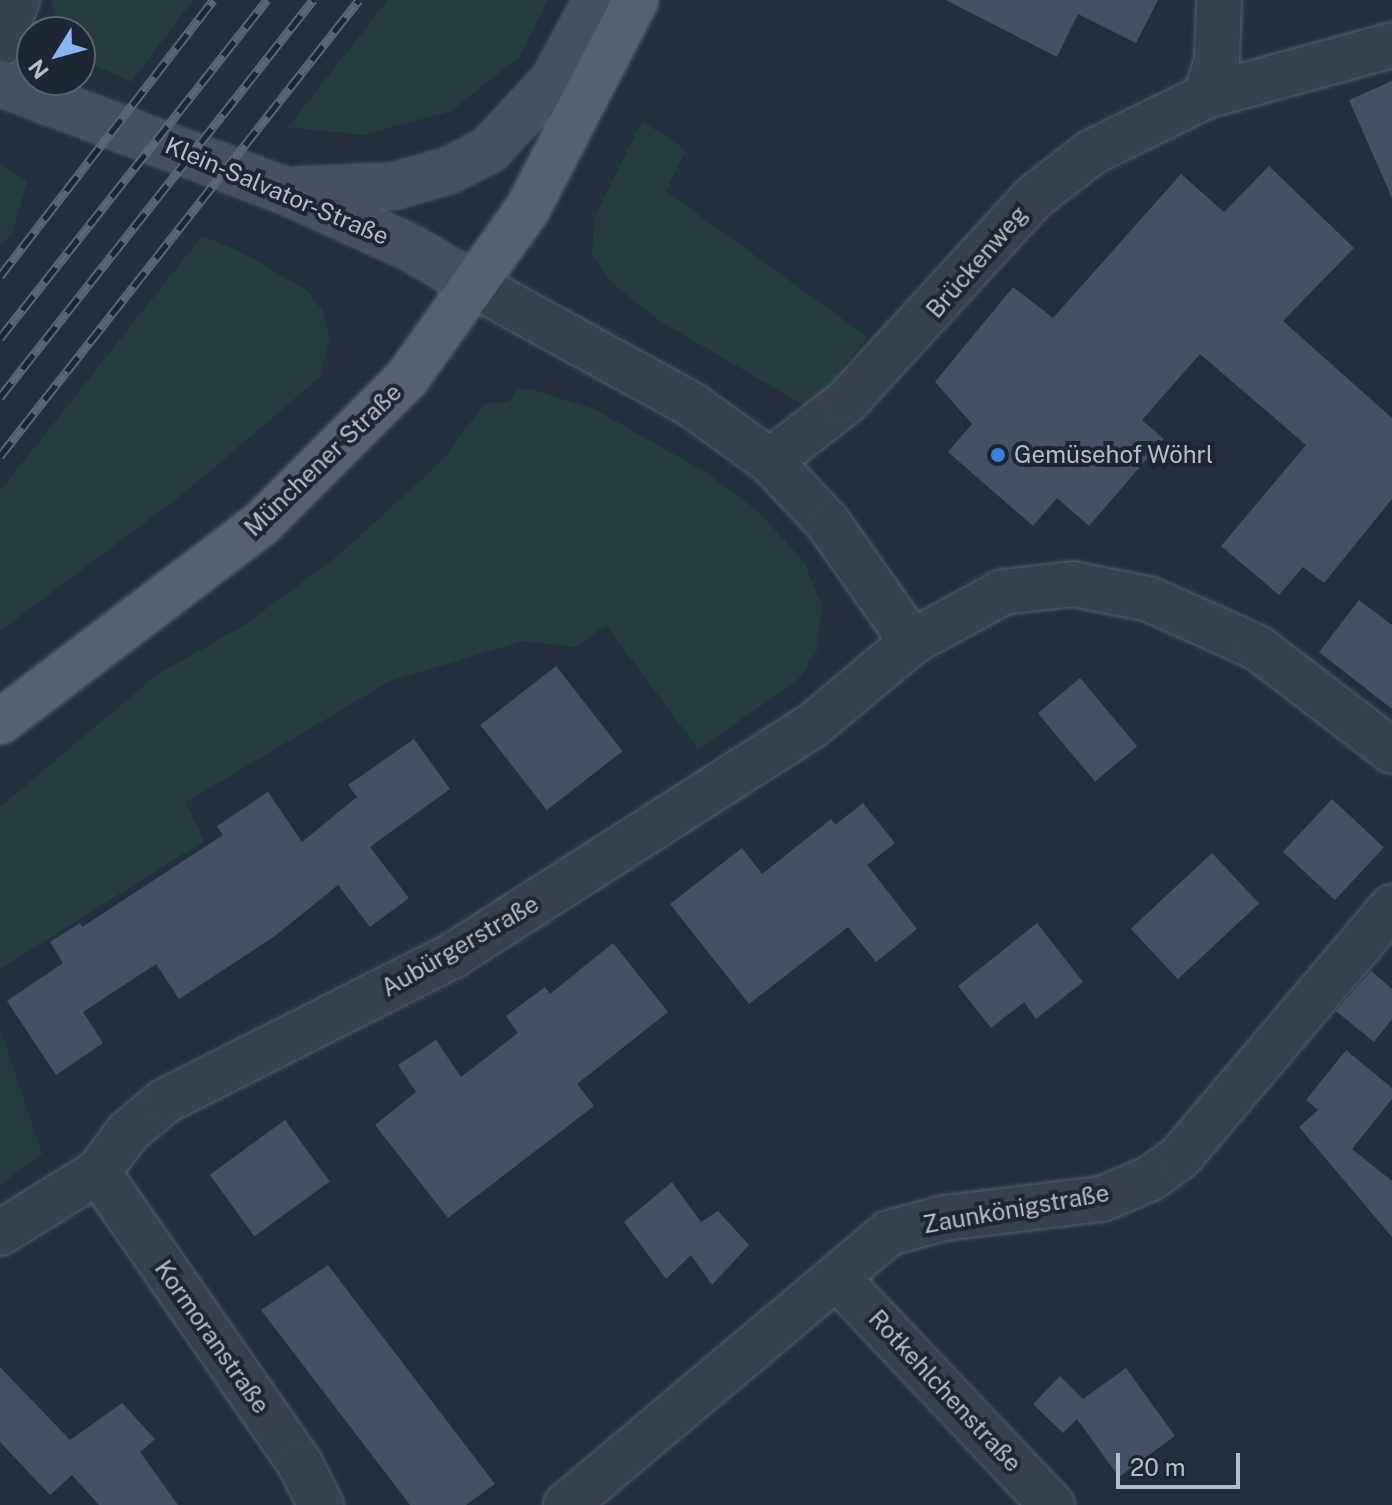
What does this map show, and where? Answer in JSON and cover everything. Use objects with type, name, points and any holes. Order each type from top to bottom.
[{"type":"main road","points":[[281,189],[395,186],[450,170],[489,150],[553,81],[597,0]]},
{"type":"main road","name":"Münchener Straße","points":[[0,722],[261,524],[407,378],[527,210],[636,0]]},
{"type":"main road","name":"Klein-Salvator-Straße","points":[[0,83],[281,189],[409,247],[474,285]]},
{"type":"street","points":[[0,44],[17,0]]},
{"type":"street","points":[[1206,96],[1217,61],[1219,0]]},
{"type":"street","name":"Brückenweg","points":[[770,461],[846,402],[1034,197],[1092,152],[1206,96],[1392,45]]},
{"type":"street","name":"Klein-Salvator-Straße","points":[[474,285],[692,405],[770,461]]},
{"type":"street","points":[[770,461],[828,523],[912,642]]},
{"type":"street","name":"Aubürgerstraße","points":[[0,1233],[98,1172],[128,1132],[165,1101],[452,956],[812,726],[912,642],[1003,592],[1073,584],[1149,599],[1258,648],[1392,751]]},
{"type":"street","name":"Zaunkönigstraße","points":[[588,1498],[889,1233],[944,1218],[1102,1199],[1151,1178],[1180,1157],[1392,907]]},
{"type":"street","name":"Kormoranstraße","points":[[98,1172],[300,1464],[321,1505]]},
{"type":"street","name":"Rotkehlchenstraße","points":[[837,1278],[1052,1505]]},
{"type":"green space","points":[[52,0],[193,0],[131,82],[96,66],[96,16],[54,16]]},
{"type":"green space","points":[[388,0],[547,0],[519,57],[451,111],[363,135],[288,127]]},
{"type":"green space","points":[[642,121],[686,150],[666,191],[867,337],[810,409],[660,321],[613,284],[592,254],[595,216]]},
{"type":"green space","points":[[0,163],[27,182],[12,234],[0,246]]},
{"type":"green space","points":[[202,236],[241,252],[306,290],[323,311],[330,338],[320,377],[183,494],[0,631],[0,491]]},
{"type":"green space","points":[[530,389],[594,409],[707,473],[758,511],[804,562],[822,606],[817,651],[797,681],[698,749],[606,625],[576,647],[523,641],[390,681],[186,802],[204,841],[0,969],[0,807],[158,674],[243,626],[339,555],[443,460],[484,404],[509,401],[517,390]]},
{"type":"green space","points":[[0,1027],[42,1154],[0,1185]]},
{"type":"building","points":[[946,0],[1158,0],[1136,43],[1078,14],[1057,57]]},
{"type":"building","points":[[1392,81],[1392,198],[1349,100]]},
{"type":"building","points":[[1269,166],[1354,248],[1283,321],[1392,418],[1392,499],[1324,583],[1303,567],[1279,595],[1221,546],[1306,445],[1200,354],[1142,420],[1164,439],[1089,526],[1057,498],[1033,526],[948,452],[972,424],[935,382],[1013,287],[1053,318],[1181,174],[1224,212]]},
{"type":"building","points":[[1359,600],[1392,625],[1392,709],[1319,652]]},
{"type":"building","points":[[556,666],[622,751],[547,810],[480,725]]},
{"type":"building","points":[[1080,678],[1137,746],[1095,782],[1038,713]]},
{"type":"building","points":[[414,739],[450,789],[370,847],[409,898],[370,927],[338,885],[275,936],[179,999],[156,964],[83,1012],[103,1043],[56,1075],[7,1001],[63,963],[50,942],[80,923],[82,927],[223,835],[217,826],[268,792],[302,842],[357,797],[348,785]]},
{"type":"building","points":[[1332,799],[1384,847],[1335,900],[1283,852]]},
{"type":"building","points":[[863,803],[895,843],[867,865],[917,929],[876,962],[848,927],[749,1004],[670,904],[742,848],[762,874],[831,819],[835,825]]},
{"type":"building","points":[[1212,853],[1259,903],[1178,979],[1131,929]]},
{"type":"building","points":[[1037,923],[1083,982],[1036,1019],[1024,1002],[991,1028],[958,986]]},
{"type":"building","points":[[613,943],[668,1012],[577,1084],[594,1106],[448,1218],[375,1125],[416,1092],[398,1065],[436,1040],[461,1077],[518,1033],[506,1016],[545,987],[550,994]]},
{"type":"building","points":[[1371,971],[1392,989],[1392,1019],[1374,1042],[1336,1011]]},
{"type":"building","points":[[1346,1050],[1392,1088],[1392,1099],[1352,1149],[1392,1181],[1392,1237],[1299,1127],[1318,1110],[1306,1100]]},
{"type":"building","points":[[285,1120],[330,1181],[254,1236],[210,1175]]},
{"type":"building","points":[[672,1182],[701,1222],[718,1211],[749,1245],[712,1285],[691,1255],[666,1279],[624,1222]]},
{"type":"building","points":[[328,1265],[495,1484],[466,1505],[410,1505],[261,1310]]},
{"type":"building","points":[[0,1367],[70,1440],[122,1403],[155,1439],[140,1452],[178,1505],[99,1505],[72,1475],[50,1495],[0,1442]]},
{"type":"building","points":[[1126,1368],[1175,1436],[1119,1477],[1077,1419],[1063,1433],[1033,1404],[1060,1376],[1083,1399]]},
{"type":"railway","points":[[0,276],[213,0]]},
{"type":"railway","points":[[0,338],[267,0]]},
{"type":"railway","points":[[0,397],[313,0]]},
{"type":"railway","points":[[0,456],[359,0]]},
{"type":"place","name":"Gemüsehof Wöhrl","points":[[998,455]]}]
